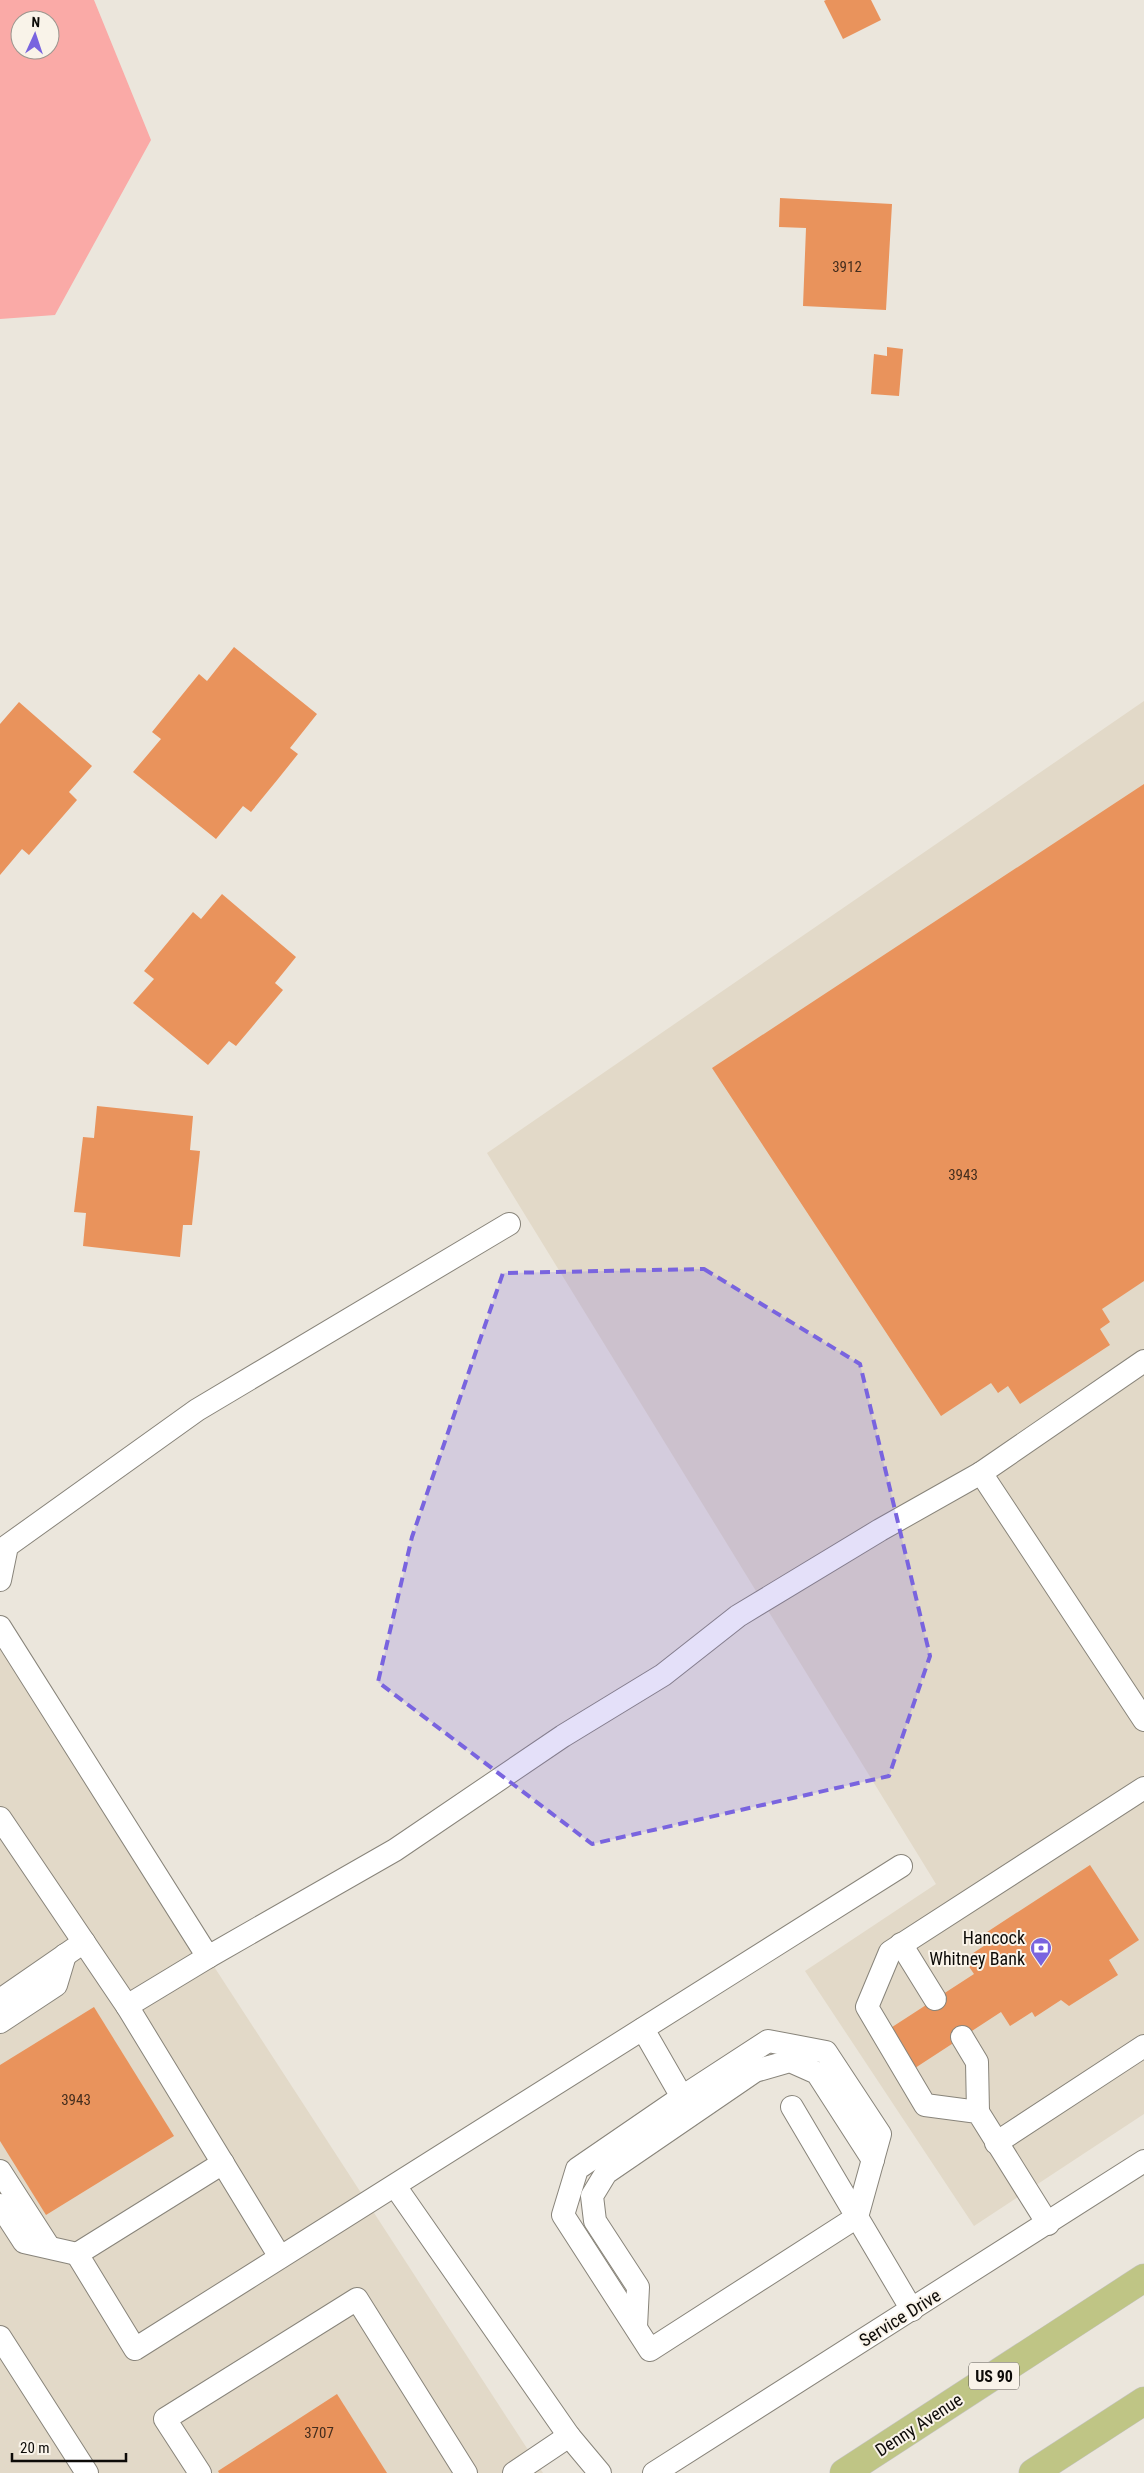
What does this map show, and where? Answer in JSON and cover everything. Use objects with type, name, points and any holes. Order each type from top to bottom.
[{"type":"main road","name":"Denny Avenue","points":[[844,2473],[1144,2278]]},
{"type":"main road","points":[[1033,2473],[1144,2401]]},
{"type":"lane","points":[[0,1580],[7,1546],[197,1410],[509,1224]]},
{"type":"lane","points":[[126,2006],[395,1850],[563,1736],[662,1675],[738,1616],[880,1530],[982,1473],[1144,1362]]},
{"type":"lane","points":[[982,1473],[1144,1720]]},
{"type":"lane","points":[[0,1627],[208,1958]]},
{"type":"lane","points":[[978,2112],[925,2105],[867,2006],[890,1952],[1144,1788]]},
{"type":"lane","points":[[0,1818],[126,2006],[280,2257]]},
{"type":"lane","points":[[0,2205],[24,2242],[77,2254],[135,2349],[901,1866]]},
{"type":"lane","points":[[0,2000],[84,1942]]},
{"type":"lane","points":[[901,1944],[935,1999]]},
{"type":"lane","points":[[0,2022],[56,1985],[65,1955]]},
{"type":"lane","points":[[643,2029],[682,2097]]},
{"type":"lane","points":[[962,2037],[978,2062],[978,2112],[1048,2224]]},
{"type":"lane","points":[[768,2041],[826,2052],[880,2134],[873,2160],[857,2217],[650,2350],[563,2215],[577,2169],[768,2041]]},
{"type":"lane","points":[[996,2143],[1144,2046]]},
{"type":"lane","points":[[636,2327],[638,2287],[595,2221],[592,2196],[606,2173],[755,2071],[790,2061],[817,2073],[873,2160]]},
{"type":"lane","points":[[792,2107],[912,2310]]},
{"type":"lane","name":"Service Drive","points":[[654,2473],[1144,2162]]},
{"type":"lane","points":[[77,2254],[223,2163]]},
{"type":"lane","points":[[0,2171],[49,2247]]},
{"type":"lane","points":[[395,2186],[569,2436],[600,2473]]},
{"type":"lane","points":[[200,2473],[165,2419],[357,2300],[466,2473]]},
{"type":"lane","points":[[0,2337],[87,2473]]},
{"type":"lane","points":[[514,2473],[569,2436]]},
{"type":"highlighted area","points":[[704,1269],[860,1364],[930,1656],[889,1776],[592,1844],[378,1682],[412,1537],[503,1273]]},
{"type":"shaded area","points":[[0,0],[94,0],[151,140],[55,315],[0,319]]},
{"type":"shaded area","points":[[1144,701],[1144,2114],[974,2226],[805,1971],[936,1884],[487,1153]]},
{"type":"shaded area","points":[[0,1637],[543,2473],[0,2473]]},
{"type":"building","points":[[871,0],[881,20],[843,39],[824,1]]},
{"type":"building","points":[[780,198],[892,204],[886,310],[803,306],[806,228],[779,227]]},
{"type":"building","points":[[887,347],[903,349],[899,396],[871,394],[874,354],[887,356]]},
{"type":"building","points":[[234,647],[317,714],[290,748],[298,754],[278,779],[251,812],[243,806],[216,839],[133,772],[161,739],[152,732],[199,674],[207,681]]},
{"type":"building","points":[[19,702],[92,766],[69,792],[77,800],[29,855],[22,849],[0,875],[0,724]]},
{"type":"building","points":[[1144,784],[1144,1281],[1102,1309],[1110,1322],[1100,1329],[1110,1345],[1020,1404],[1008,1386],[998,1393],[991,1383],[941,1416],[712,1068]]},
{"type":"building","points":[[222,894],[296,957],[275,983],[283,990],[236,1046],[229,1041],[208,1065],[133,1003],[154,979],[144,971],[193,912],[201,919]]},
{"type":"building","points":[[97,1106],[193,1116],[190,1150],[200,1151],[192,1225],[183,1225],[180,1257],[83,1246],[86,1213],[74,1212],[83,1137],[94,1138]]},
{"type":"building","name":"Hancock Whitney Bank","points":[[1090,1865],[1139,1940],[1109,1960],[1118,1975],[1069,2006],[1061,2000],[1035,2017],[1032,2012],[1010,2026],[1001,2012],[912,2070],[886,2031],[974,1974],[964,1959],[987,1944],[984,1934]]},
{"type":"building","points":[[94,2007],[174,2136],[46,2215],[0,2141],[0,2065]]},
{"type":"building","points":[[337,2394],[387,2473],[219,2473],[218,2471]]},
{"type":"place","name":"Hancock Whitney Bank","points":[[1041,1967]]}]
